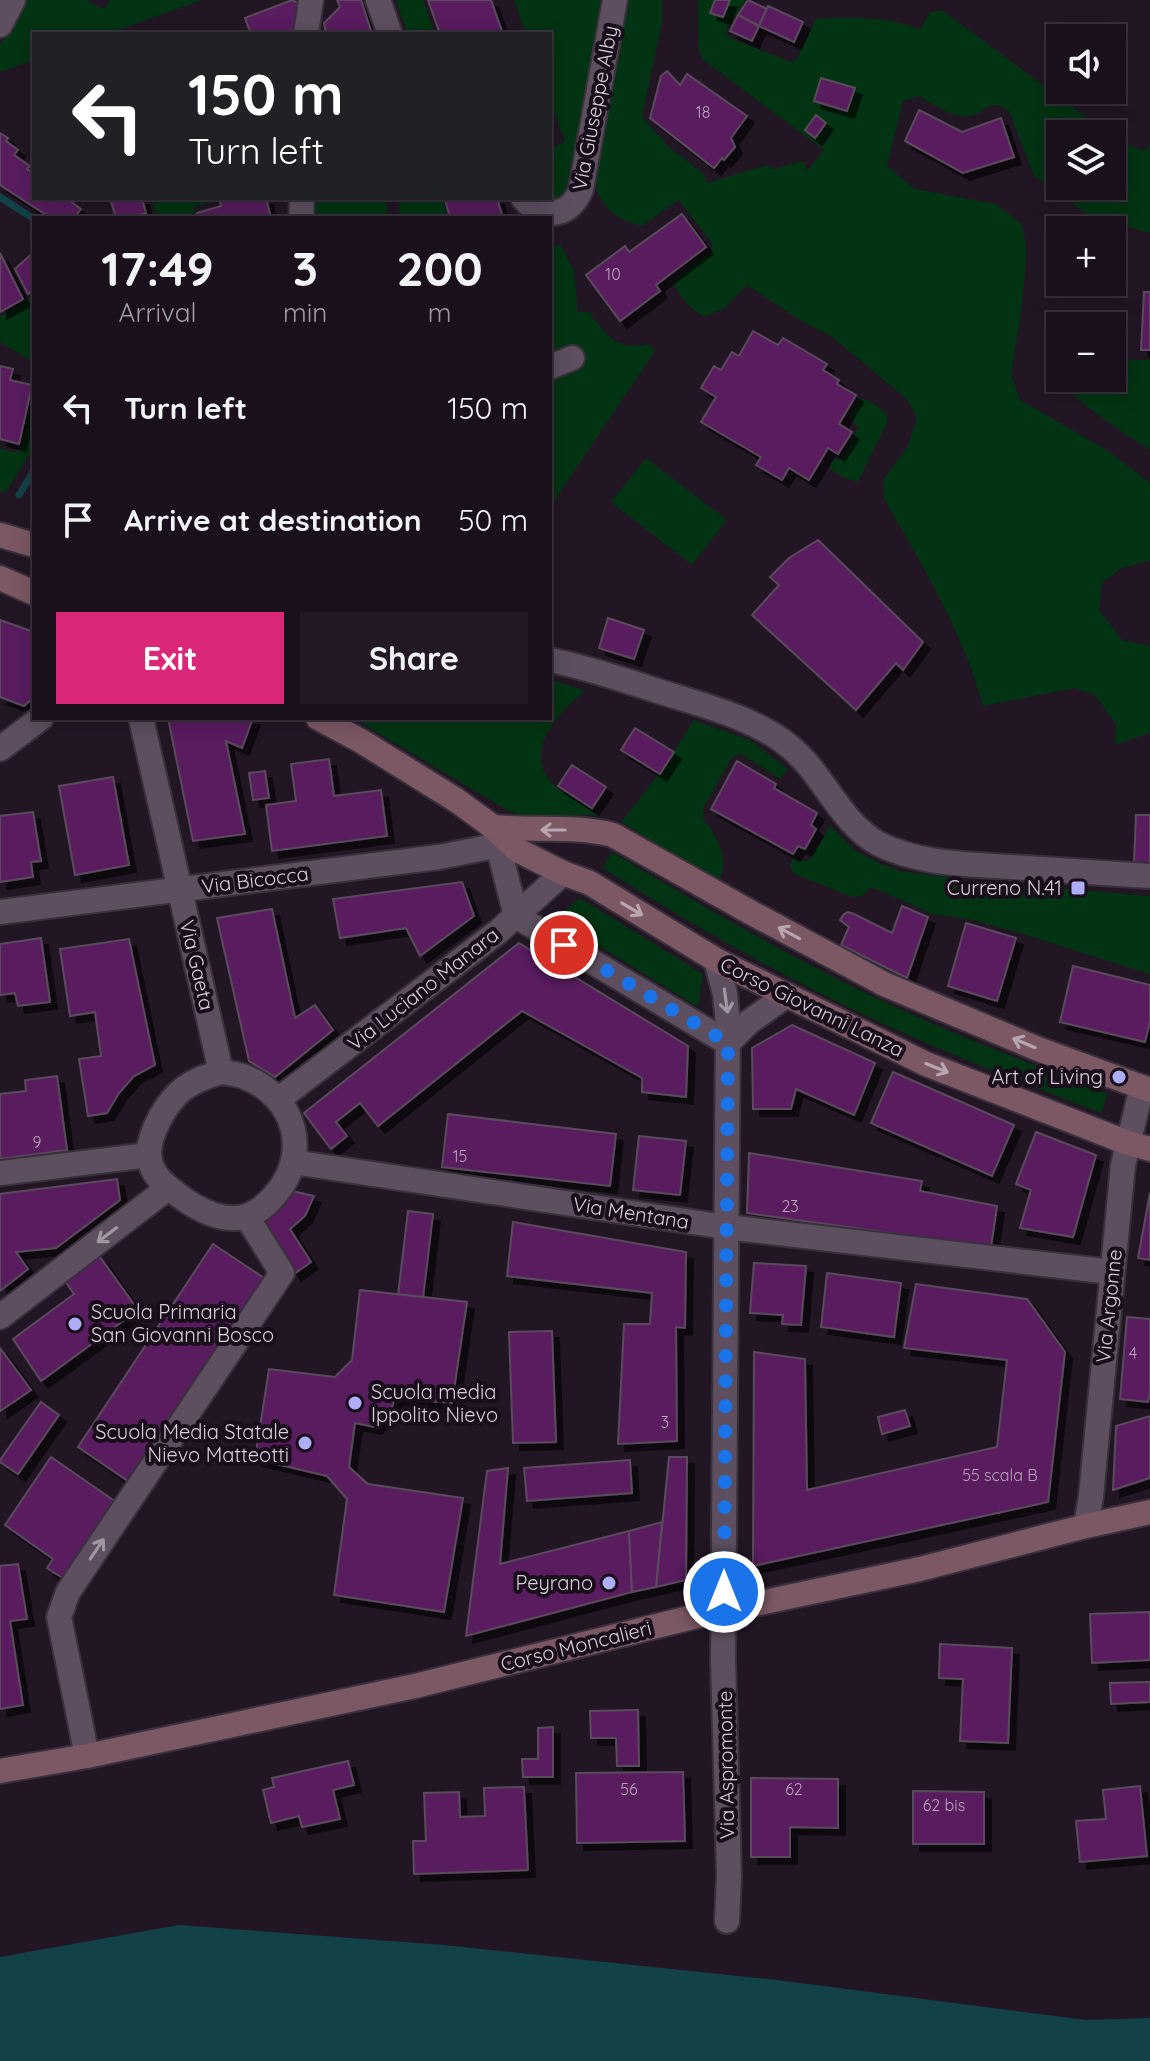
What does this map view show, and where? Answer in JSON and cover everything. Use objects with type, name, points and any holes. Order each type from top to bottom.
[{"type":"street","points":[[0,25],[13,0]]},
{"type":"street","points":[[306,32],[311,0]]},
{"type":"street","points":[[378,0],[389,32]]},
{"type":"street","name":"Via Giuseppe Alby","points":[[525,200],[536,209],[557,213],[573,206],[578,199],[615,0]]},
{"type":"street","points":[[0,535],[32,544]]},
{"type":"street","points":[[0,578],[32,592]]},
{"type":"street","points":[[552,660],[576,665],[720,711],[767,731],[789,745],[805,761],[859,830],[899,852],[938,862],[1150,876]]},
{"type":"street","points":[[0,749],[38,720]]},
{"type":"street","name":"Via Gaeta","points":[[141,720],[221,1072]]},
{"type":"street","name":"Corso Giovanni Lanza","points":[[322,720],[442,792],[517,850],[590,883],[716,960],[926,1064],[1139,1146]]},
{"type":"street","points":[[787,995],[749,1022],[728,1043],[516,916],[500,839],[516,830],[592,829],[613,835],[884,984],[1038,1049],[1146,1088]]},
{"type":"street","name":"Via Bicocca","points":[[0,912],[439,857],[500,839]]},
{"type":"street","name":"Via Luciano Manara","points":[[279,1099],[499,931],[563,873]]},
{"type":"street","name":"Via Aspromonte","points":[[716,960],[725,994],[728,1043],[723,1660],[729,1876],[727,1921]]},
{"type":"street","points":[[221,1072],[243,1076],[262,1085],[279,1099],[296,1140],[293,1162],[284,1185],[266,1206],[247,1217],[231,1219],[211,1214],[168,1188],[152,1169],[149,1155],[151,1136],[167,1105],[180,1091],[200,1078],[221,1072]]},
{"type":"street","name":"Via Argonne","points":[[1086,1526],[1123,1165],[1139,1146],[1146,1088]]},
{"type":"street","points":[[0,1173],[149,1155]]},
{"type":"street","name":"Via Mentana","points":[[293,1162],[726,1227],[1112,1272]]},
{"type":"street","points":[[0,1317],[168,1188]]},
{"type":"street","points":[[87,1756],[59,1617],[68,1592],[282,1273],[247,1217]]},
{"type":"street","name":"Corso Moncalieri","points":[[0,1771],[87,1756],[415,1686],[724,1610],[920,1569],[1150,1512]]},
{"type":"green space","points":[[24,0],[87,0],[100,8],[106,7],[110,0],[202,0],[113,32],[32,32],[32,61],[0,72],[0,45]]},
{"type":"green space","points":[[396,0],[423,0],[434,32],[406,32]]},
{"type":"green space","points":[[514,0],[601,0],[571,190],[554,203],[544,200],[552,200],[552,149],[565,141],[552,105],[552,32],[525,32]]},
{"type":"green space","points":[[625,0],[662,0],[662,23],[642,117],[669,147],[703,173],[707,183],[767,165],[772,169],[804,161],[807,171],[824,150],[702,59],[699,51],[698,0],[746,0],[726,33],[731,38],[790,62],[797,59],[816,19],[883,20],[920,30],[930,12],[942,10],[1046,87],[1046,104],[1069,104],[1090,120],[1046,120],[1046,185],[1034,176],[1009,111],[996,105],[973,115],[961,116],[919,96],[903,101],[887,166],[915,189],[996,204],[1021,224],[1026,243],[1026,265],[1011,374],[1020,400],[1107,450],[1150,483],[1150,560],[1120,569],[1102,583],[1099,610],[1122,640],[1150,646],[1150,733],[1115,745],[1116,724],[1095,695],[1075,688],[983,706],[953,625],[884,498],[883,480],[907,448],[917,419],[907,399],[832,337],[747,285],[725,308],[704,317],[681,297],[673,280],[712,251],[712,243],[679,200],[642,226],[611,211],[600,198],[596,181]]},
{"type":"green space","points":[[1126,144],[1144,151],[1150,144],[1150,233],[1126,226],[1126,216],[1089,216],[1067,200],[1126,200]]},
{"type":"green space","points":[[152,200],[217,200],[194,207],[194,216],[156,216]]},
{"type":"green space","points":[[386,200],[388,216],[315,216],[315,202]]},
{"type":"green space","points":[[398,200],[443,200],[447,216],[400,216]]},
{"type":"green space","points":[[561,245],[574,271],[578,312],[589,312],[608,335],[621,344],[649,344],[655,351],[552,504],[552,379],[571,368],[578,359],[579,346],[552,358],[552,248]]},
{"type":"green space","points":[[32,294],[32,362],[0,342],[0,316],[24,303]]},
{"type":"green space","points":[[1126,360],[1150,360],[1150,450],[1096,413],[1071,392],[1126,392]]},
{"type":"green space","points":[[863,398],[882,410],[888,421],[858,482],[845,478],[830,466],[833,460],[843,457],[858,428],[849,416],[859,399]]},
{"type":"green space","points":[[32,404],[32,450],[6,492],[0,492],[0,448],[11,452],[20,450]]},
{"type":"green space","points":[[646,458],[727,520],[692,565],[611,502]]},
{"type":"green space","points":[[552,680],[583,690],[554,722],[542,747],[541,759],[544,771],[557,788],[600,815],[520,815],[356,720],[552,720]]},
{"type":"green space","points":[[693,720],[750,740],[788,769],[780,779],[741,754],[732,757],[704,807],[703,819],[713,832],[722,856],[719,881],[621,822],[660,772]]},
{"type":"green space","points":[[830,825],[854,850],[901,871],[975,881],[1150,896],[1150,974],[973,920],[933,914],[871,887],[862,896],[852,897],[795,874],[790,868],[792,859],[805,861],[811,858]]},
{"type":"green space","points":[[612,852],[759,938],[834,977],[960,1035],[1108,1094],[1101,1113],[920,1040],[787,976],[603,868]]},
{"type":"green space","points":[[580,898],[703,974],[698,1007],[555,919]]},
{"type":"shaded area","points":[[179,1925],[444,1945],[777,1980],[1086,2020],[1150,2018],[1150,2061],[0,2061],[0,1957]]},
{"type":"building","points":[[292,0],[300,4],[300,32],[250,32],[245,18]]},
{"type":"building","points":[[337,0],[361,0],[371,32],[326,32],[324,23],[340,7]]},
{"type":"building","points":[[428,0],[491,0],[502,32],[439,32]]},
{"type":"building","points":[[715,0],[730,0],[723,17],[710,13]]},
{"type":"building","points":[[748,0],[767,9],[759,26],[738,15]]},
{"type":"building","points":[[768,6],[803,22],[794,42],[759,26]]},
{"type":"building","points":[[738,15],[759,26],[752,41],[730,31]]},
{"type":"building","points":[[667,71],[680,85],[687,74],[747,116],[731,138],[735,147],[714,168],[650,118],[661,76]]},
{"type":"building","points":[[821,78],[855,88],[847,111],[814,101]]},
{"type":"building","points":[[919,110],[962,132],[1001,118],[1014,157],[963,173],[905,141]]},
{"type":"building","points":[[816,115],[826,123],[815,138],[805,130]]},
{"type":"building","points":[[0,133],[18,150],[14,155],[30,166],[27,169],[32,173],[32,200],[69,200],[81,209],[76,216],[48,216],[0,185]]},
{"type":"building","points":[[111,200],[143,200],[146,213],[115,216]]},
{"type":"building","points":[[266,200],[270,216],[198,216],[197,213],[221,206],[220,201]]},
{"type":"building","points":[[445,200],[498,200],[502,216],[449,216]]},
{"type":"building","points":[[682,214],[706,247],[656,285],[660,291],[620,321],[586,275],[625,246],[629,252]]},
{"type":"building","points":[[0,253],[23,299],[0,312]]},
{"type":"building","points":[[32,254],[32,290],[28,294],[15,269]]},
{"type":"building","points":[[1144,292],[1150,292],[1150,350],[1141,350]]},
{"type":"building","points":[[753,331],[778,345],[783,338],[827,364],[823,370],[839,380],[837,384],[856,395],[839,424],[852,432],[838,454],[828,448],[809,480],[789,468],[782,480],[756,465],[761,457],[701,422],[716,397],[701,388],[714,366],[721,370],[732,352],[739,356]]},
{"type":"building","points":[[0,366],[13,369],[10,380],[32,385],[19,444],[0,439]]},
{"type":"building","points":[[818,540],[923,642],[903,670],[896,663],[856,710],[752,615],[779,585],[770,577],[789,558]]},
{"type":"building","points":[[608,618],[644,630],[634,659],[599,648]]},
{"type":"building","points":[[0,620],[32,631],[32,699],[24,706],[0,697]]},
{"type":"building","points":[[168,720],[252,720],[242,748],[226,741],[245,834],[193,841]]},
{"type":"building","points":[[635,728],[674,752],[660,774],[621,750]]},
{"type":"building","points":[[329,759],[334,796],[381,790],[387,836],[272,851],[266,805],[296,801],[291,764]]},
{"type":"building","points":[[737,761],[776,784],[774,788],[817,813],[811,825],[816,829],[805,849],[798,846],[793,854],[711,809]]},
{"type":"building","points":[[572,765],[606,787],[592,808],[558,786]]},
{"type":"building","points":[[265,771],[269,798],[253,800],[249,773]]},
{"type":"building","points":[[113,777],[129,865],[75,875],[59,786]]},
{"type":"building","points":[[33,812],[41,861],[31,862],[33,877],[0,882],[0,816]]},
{"type":"building","points":[[1136,815],[1150,815],[1150,863],[1134,863]]},
{"type":"building","points":[[462,882],[474,916],[420,956],[406,928],[340,938],[333,899]]},
{"type":"building","points":[[902,906],[928,917],[907,978],[841,945],[849,927],[840,920],[844,914],[854,914],[892,933]]},
{"type":"building","points":[[272,909],[295,1018],[315,1005],[333,1030],[275,1077],[249,1061],[217,918]]},
{"type":"building","points":[[966,923],[1016,938],[997,1001],[948,986]]},
{"type":"building","points":[[41,938],[50,1002],[18,1006],[15,993],[0,995],[0,944]]},
{"type":"building","points":[[129,939],[155,1065],[134,1076],[107,1113],[88,1116],[79,1059],[101,1056],[95,1012],[70,1016],[60,949]]},
{"type":"building","points":[[519,943],[688,1046],[686,1097],[642,1092],[642,1078],[522,1011],[378,1126],[360,1103],[336,1122],[347,1136],[331,1149],[304,1113]]},
{"type":"building","points":[[1073,966],[1150,985],[1150,1021],[1145,1042],[1060,1022]]},
{"type":"building","points":[[792,1025],[875,1063],[854,1115],[796,1089],[791,1109],[753,1109],[752,1048]]},
{"type":"building","points":[[893,1072],[1014,1125],[992,1176],[871,1123]]},
{"type":"building","points":[[57,1076],[67,1150],[0,1159],[0,1094],[26,1091],[25,1080]]},
{"type":"building","points":[[448,1114],[616,1134],[610,1186],[442,1167]]},
{"type":"building","points":[[1036,1132],[1096,1155],[1073,1237],[1020,1228],[1031,1190],[1016,1184]]},
{"type":"building","points":[[639,1136],[686,1141],[680,1195],[633,1190]]},
{"type":"building","points":[[749,1153],[922,1181],[920,1191],[997,1206],[991,1247],[747,1213]]},
{"type":"building","points":[[117,1179],[120,1200],[56,1248],[16,1252],[28,1269],[0,1291],[0,1194]]},
{"type":"building","points":[[292,1191],[314,1196],[305,1216],[290,1229],[311,1262],[294,1274],[263,1222]]},
{"type":"building","points":[[1150,1193],[1150,1260],[1138,1258]]},
{"type":"building","points":[[408,1211],[433,1214],[423,1298],[398,1295]]},
{"type":"building","points":[[513,1222],[686,1252],[685,1328],[676,1327],[677,1441],[618,1444],[624,1324],[650,1324],[652,1293],[507,1276]]},
{"type":"building","points":[[213,1244],[264,1278],[128,1481],[78,1447]]},
{"type":"building","name":"Scuola Primaria San Giovanni Bosco","points":[[100,1257],[138,1310],[41,1381],[13,1339],[74,1294],[65,1281]]},
{"type":"building","points":[[754,1263],[806,1266],[801,1325],[782,1324],[783,1315],[750,1313]]},
{"type":"building","points":[[827,1273],[901,1283],[894,1337],[821,1327]]},
{"type":"building","points":[[916,1284],[1027,1299],[1065,1352],[1048,1502],[753,1566],[754,1352],[805,1359],[807,1490],[997,1447],[1007,1360],[904,1348]]},
{"type":"building","name":"Scuola Media Statale Nievo Matteotti","points":[[360,1290],[467,1302],[452,1403],[395,1398],[389,1416],[374,1427],[355,1423],[349,1467],[368,1484],[463,1498],[444,1612],[334,1595],[347,1499],[327,1476],[255,1459],[269,1369],[335,1377],[352,1360]]},
{"type":"building","points":[[1127,1317],[1150,1319],[1148,1402],[1120,1399]]},
{"type":"building","points":[[552,1331],[556,1442],[513,1443],[509,1332]]},
{"type":"building","points":[[0,1348],[31,1390],[0,1411]]},
{"type":"building","points":[[41,1402],[59,1415],[18,1474],[0,1460]]},
{"type":"building","points":[[905,1410],[910,1426],[882,1434],[878,1417]]},
{"type":"building","points":[[1150,1416],[1150,1478],[1113,1490],[1116,1426]]},
{"type":"building","points":[[51,1457],[116,1502],[64,1579],[47,1568],[53,1559],[5,1525]]},
{"type":"building","points":[[669,1457],[687,1457],[686,1580],[656,1587]]},
{"type":"building","points":[[630,1460],[632,1493],[527,1501],[524,1468]]},
{"type":"building","points":[[508,1468],[500,1564],[629,1531],[632,1592],[466,1636],[487,1471]]},
{"type":"building","points":[[662,1522],[656,1587],[632,1592],[629,1531]]},
{"type":"building","points":[[18,1564],[27,1619],[10,1621],[23,1705],[0,1709],[0,1566]]},
{"type":"building","points":[[1150,1612],[1150,1660],[1092,1663],[1090,1614]]},
{"type":"building","points":[[940,1644],[1012,1648],[1008,1743],[960,1741],[963,1679],[939,1678]]},
{"type":"building","points":[[1150,1682],[1150,1702],[1111,1704],[1110,1683]]},
{"type":"building","points":[[638,1710],[639,1766],[617,1766],[616,1738],[591,1738],[590,1711]]},
{"type":"building","points":[[553,1727],[553,1777],[523,1777],[522,1759],[538,1759],[538,1728]]},
{"type":"building","points":[[348,1761],[354,1785],[333,1790],[340,1819],[302,1827],[299,1816],[271,1823],[263,1790],[274,1787],[272,1778]]},
{"type":"building","points":[[683,1772],[685,1841],[577,1843],[576,1773]]},
{"type":"building","points":[[751,1778],[838,1779],[838,1828],[790,1827],[790,1857],[751,1857]]},
{"type":"building","points":[[1140,1786],[1147,1856],[1080,1862],[1076,1821],[1106,1819],[1103,1790]]},
{"type":"building","points":[[524,1787],[528,1870],[414,1874],[413,1841],[426,1841],[424,1793],[459,1792],[460,1817],[485,1816],[484,1788]]},
{"type":"building","points":[[913,1791],[984,1792],[984,1844],[913,1844]]},
{"type":"waterway","points":[[0,197],[32,218]]},
{"type":"waterway","points":[[19,495],[32,473]]},
{"type":"place","name":"Curreno N.41","points":[[1078,888]]},
{"type":"place","name":"Art of Living","points":[[1119,1077]]},
{"type":"place","name":"Scuola Primaria San Giovanni Bosco","points":[[75,1324]]},
{"type":"place","name":"Scuola media Ippolito Nievo","points":[[355,1403]]},
{"type":"place","name":"Scuola Media Statale Nievo Matteotti","points":[[305,1443]]},
{"type":"place","name":"Peyrano","points":[[609,1583]]},
{"type":"route","points":[[564,945],[728,1043],[724,1592]]}]
